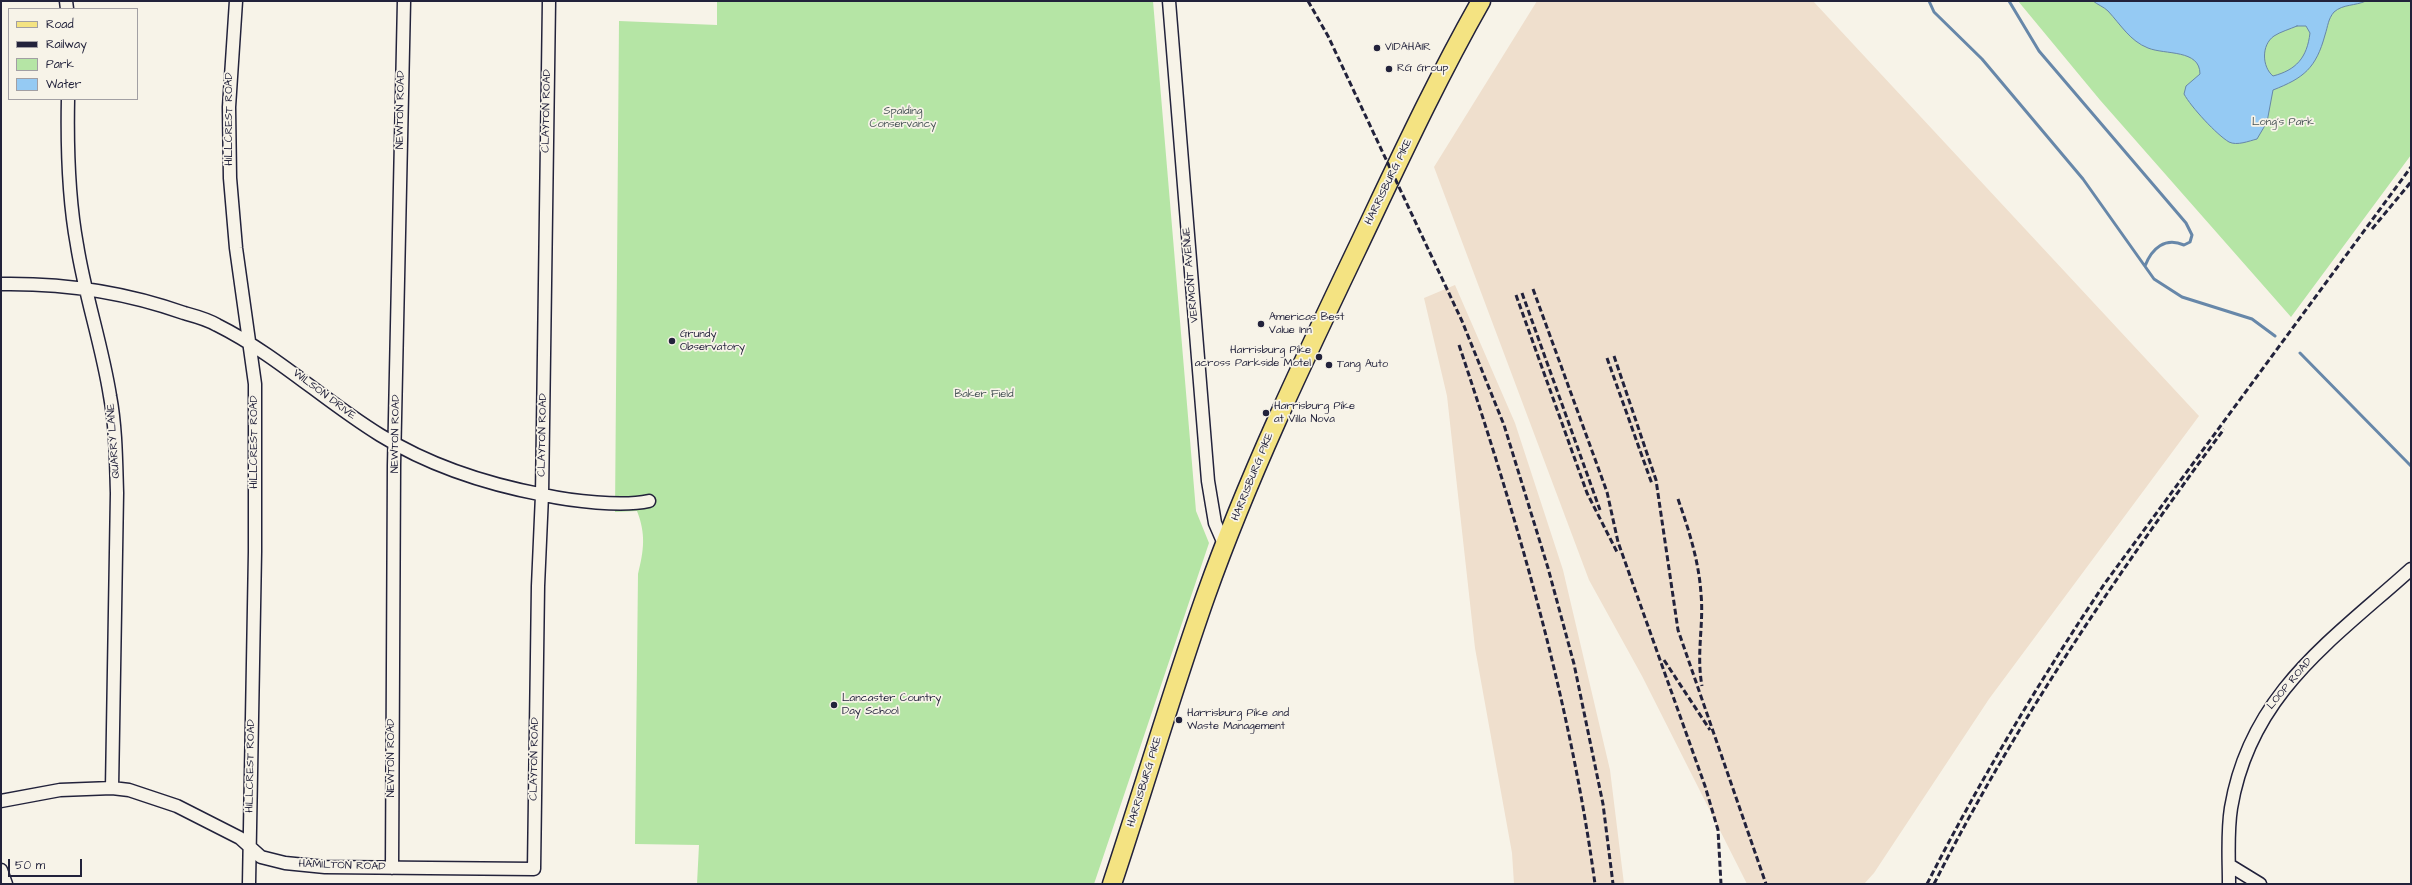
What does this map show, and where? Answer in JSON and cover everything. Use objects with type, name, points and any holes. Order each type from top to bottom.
[{"type":"main road","name":"HARRISBURG PIKE","points":[[1112,884],[1176,684],[1225,546],[1271,434],[1310,347],[1430,96],[1481,1]]},
{"type":"street","name":"HILLCREST ROAD","points":[[236,1],[228,107],[230,178],[236,248],[251,343],[255,384],[255,552],[249,884]]},
{"type":"street","name":"NEWTON ROAD","points":[[392,868],[394,465],[396,445],[397,293],[404,1]]},
{"type":"street","name":"CLAYTON ROAD","points":[[534,869],[538,586],[542,495],[549,1]]},
{"type":"street","name":"VERMONT AVENUE","points":[[1169,1],[1207,474],[1213,517],[1225,546]]},
{"type":"street","name":"QUARRY LANE","points":[[68,100],[68,157],[71,203],[86,289],[109,389],[116,446],[112,788]]},
{"type":"street","name":"WILSON DRIVE","points":[[1,284],[24,283],[86,289],[150,301],[215,324],[274,357],[350,416],[396,445],[427,460],[478,480],[542,495],[577,500],[636,503],[649,501]]},
{"type":"street","name":"LOOP ROAD","points":[[2229,884],[2229,826],[2236,786],[2245,757],[2266,713],[2276,697],[2307,662],[2411,570]]},
{"type":"street","name":"HAMILTON ROAD","points":[[1,801],[72,788],[112,788],[129,790],[177,806],[240,838],[262,857],[298,865],[392,868],[534,869]]},
{"type":"street","points":[[2228,865],[2260,884]]},
{"type":"street","points":[[1,870],[6,884]]},
{"type":"shaded area","points":[[1537,1],[1813,1],[2199,416],[1989,699],[1874,873],[1864,884],[1747,884],[1642,676],[1589,580],[1434,167]]},
{"type":"shaded area","points":[[1455,285],[1515,423],[1563,570],[1610,770],[1624,884],[1514,884],[1512,853],[1475,648],[1447,396],[1424,298]]},
{"type":"green space","name":"Baker Field","points":[[717,1],[1153,1],[1196,511],[1209,543],[1094,884],[697,884],[699,845],[635,844],[638,574],[642,557],[643,535],[637,511],[615,512],[619,21],[717,25]]},
{"type":"green space","name":"Long's Park","points":[[2018,1],[2411,1],[2411,155],[2291,317],[2100,100]]},
{"type":"water","points":[[2093,1],[2366,1],[2345,6],[2334,12],[2329,20],[2321,46],[2313,64],[2301,76],[2284,86],[2273,90],[2267,122],[2257,139],[2236,144],[2229,142],[2211,127],[2192,106],[2184,94],[2186,86],[2200,74],[2198,66],[2194,60],[2180,54],[2155,50],[2142,45],[2126,32],[2105,8]],"holes":[[[2297,26],[2306,26],[2310,33],[2303,56],[2294,66],[2273,76],[2269,72],[2264,56],[2270,40],[2274,36]]]},
{"type":"waterway","points":[[1929,1],[1934,12],[1982,59],[2083,179],[2154,279],[2182,297],[2252,319],[2275,336]]},
{"type":"waterway","points":[[2009,1],[2039,51],[2186,223],[2192,235],[2190,242],[2184,245],[2171,242],[2165,243],[2155,249],[2145,266]]},
{"type":"waterway","points":[[2300,353],[2411,466]]},
{"type":"railway","points":[[1308,1],[1328,36],[1462,321],[1504,425],[1548,568],[1574,664],[1603,804],[1613,884]]},
{"type":"railway","points":[[1927,884],[1989,769],[2057,656],[2105,583],[2411,167]]},
{"type":"railway","points":[[2372,229],[2411,182]]},
{"type":"railway","points":[[1533,289],[1607,492],[1618,542],[1705,786],[1718,830],[1721,884]]},
{"type":"railway","points":[[1522,293],[1600,510]]},
{"type":"railway","points":[[1516,295],[1587,493],[1617,552]]},
{"type":"railway","points":[[1459,345],[1502,478],[1540,612],[1557,679],[1572,747],[1595,884]]},
{"type":"railway","points":[[1614,356],[1656,480],[1678,630],[1766,884]]},
{"type":"railway","points":[[1607,358],[1652,484]]},
{"type":"railway","points":[[1934,884],[1999,765],[2070,650],[2145,538],[2224,429]]},
{"type":"railway","points":[[1678,499],[1693,546],[1700,582],[1702,606],[1700,674],[1702,686]]},
{"type":"railway","points":[[1664,660],[1710,730]]},
{"type":"place","name":"VIDAHAIR","points":[[1377,48]]},
{"type":"place","name":"RG Group","points":[[1389,69]]},
{"type":"place","name":"Americas Best Value Inn","points":[[1261,324]]},
{"type":"place","name":"Grundy Observatory","points":[[672,341]]},
{"type":"place","name":"Harrisburg Pike across Parkside Motel","points":[[1319,357]]},
{"type":"place","name":"Tang Auto","points":[[1329,365]]},
{"type":"place","name":"Harrisburg Pike at Villa Nova","points":[[1266,413]]},
{"type":"place","name":"Lancaster Country Day School","points":[[834,705]]},
{"type":"place","name":"Harrisburg Pike and Waste Management","points":[[1179,720]]},
{"type":"park label","name":"Spalding Conservancy","points":[[903,118]]}]
